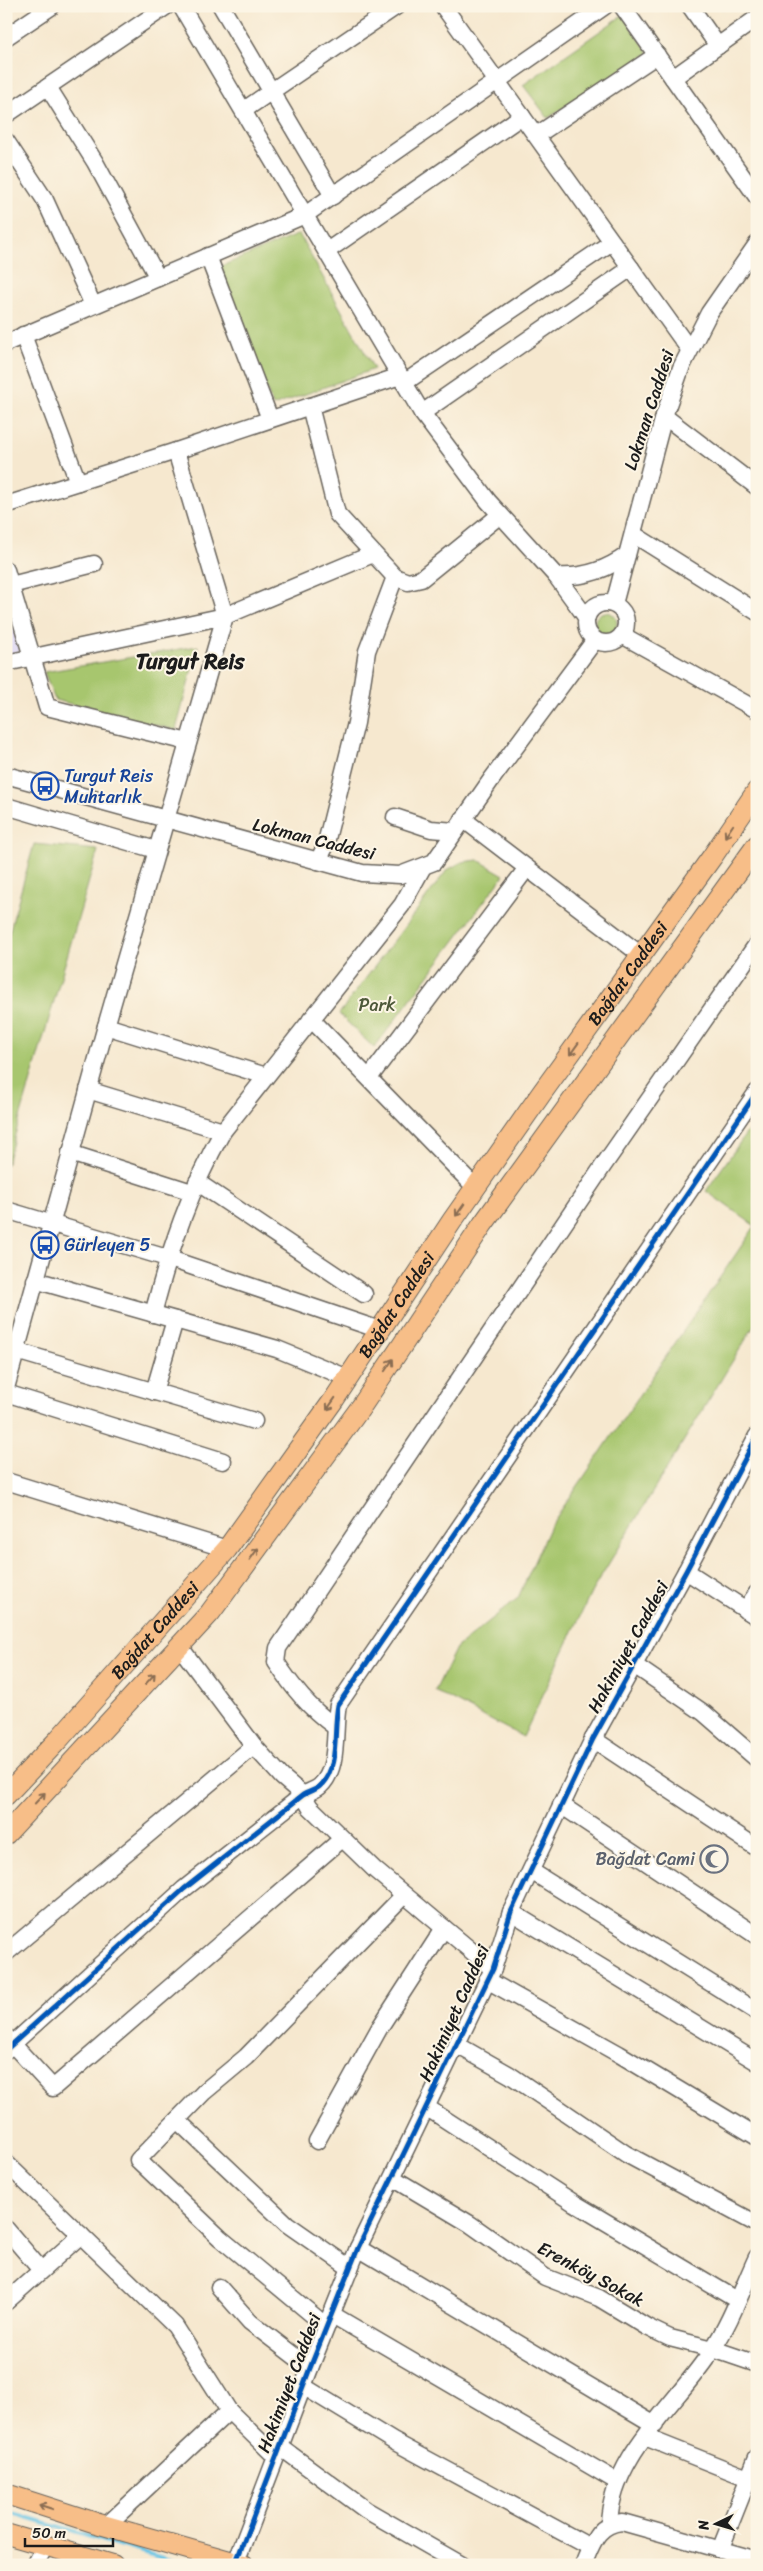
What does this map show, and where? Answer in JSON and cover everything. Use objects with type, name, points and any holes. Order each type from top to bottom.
[{"type":"main road","name":"Bağdat Caddesi","points":[[6,1795],[58,1740],[227,1549],[348,1378],[476,1188],[757,791]]},
{"type":"main road","name":"Bağdat Caddesi","points":[[6,1834],[210,1613],[361,1407],[489,1216],[757,845]]},
{"type":"main road","points":[[6,2494],[106,2526],[240,2564]]},
{"type":"main road","points":[[6,2534],[113,2565]]},
{"type":"street","points":[[6,37],[52,6]]},
{"type":"street","points":[[6,115],[167,6]]},
{"type":"street","points":[[181,6],[422,413],[500,516],[556,576],[586,617],[587,629],[595,640],[610,643],[622,635],[626,628],[626,616],[614,604],[597,604],[556,576]]},
{"type":"street","points":[[221,6],[333,196]]},
{"type":"street","points":[[244,110],[397,6]]},
{"type":"street","points":[[443,6],[689,349]]},
{"type":"street","points":[[6,343],[305,215],[605,6]]},
{"type":"street","points":[[622,6],[757,197]]},
{"type":"street","points":[[690,6],[718,46]]},
{"type":"street","points":[[672,78],[757,18]]},
{"type":"street","points":[[537,135],[657,55]]},
{"type":"street","points":[[48,87],[94,162],[158,278]]},
{"type":"street","points":[[327,251],[522,116]]},
{"type":"street","points":[[6,141],[45,200],[94,305]]},
{"type":"street","points":[[8,501],[78,482],[310,406],[402,379],[612,242]]},
{"type":"street","name":"Lokman Caddesi","points":[[614,604],[664,416],[689,349],[708,313],[757,244]]},
{"type":"street","points":[[208,256],[270,419]]},
{"type":"street","points":[[422,413],[631,268]]},
{"type":"street","points":[[24,336],[78,482]]},
{"type":"street","points":[[310,406],[337,514],[394,577],[408,582],[421,579],[500,516]]},
{"type":"street","points":[[664,416],[757,487]]},
{"type":"street","points":[[6,1388],[164,820],[225,616],[176,451]]},
{"type":"street","points":[[633,534],[757,612]]},
{"type":"street","points":[[6,663],[225,616],[374,554]]},
{"type":"street","points":[[556,576],[576,576],[596,572],[627,555]]},
{"type":"street","points":[[94,564],[8,578],[48,707],[188,742]]},
{"type":"street","points":[[318,861],[325,847],[356,724],[367,651],[394,577]]},
{"type":"street","points":[[586,617],[597,604]]},
{"type":"street","points":[[622,635],[757,710]]},
{"type":"street","name":"Lokman Caddesi","points":[[6,775],[164,820],[375,876],[400,874],[423,868],[434,862],[595,640]]},
{"type":"street","points":[[6,806],[156,850]]},
{"type":"street","points":[[395,817],[431,829],[459,825],[527,868],[641,955]]},
{"type":"street","points":[[153,1314],[167,1258],[194,1187],[224,1131],[402,904],[423,868]]},
{"type":"street","points":[[369,1078],[527,868]]},
{"type":"street","points":[[334,1726],[313,1711],[299,1695],[276,1662],[278,1648],[530,1273],[757,944]]},
{"type":"street","points":[[311,1019],[476,1188]]},
{"type":"street","points":[[106,1026],[266,1076]]},
{"type":"street","points":[[88,1090],[224,1131]]},
{"type":"street","points":[[342,1839],[53,2088],[8,2043],[184,1889],[303,1795],[320,1786],[335,1759],[334,1726],[338,1706],[757,1092]]},
{"type":"street","points":[[70,1153],[194,1187],[364,1294]]},
{"type":"street","points":[[6,1210],[167,1258],[380,1330]]},
{"type":"street","points":[[36,1280],[277,1349],[348,1378]]},
{"type":"street","points":[[154,1392],[175,1320]]},
{"type":"street","points":[[16,1351],[254,1421]]},
{"type":"street","points":[[6,1393],[223,1461]]},
{"type":"street","name":"Hakimiyet Caddesi","points":[[240,2564],[277,2452],[358,2248],[490,1975],[512,1912],[530,1871],[593,1739],[686,1571],[757,1436]]},
{"type":"street","points":[[6,1481],[227,1549]]},
{"type":"street","points":[[686,1571],[751,1613],[757,1593]]},
{"type":"street","points":[[180,1647],[254,1746],[282,1777],[303,1795],[310,1808],[404,1895],[444,1928],[490,1975],[757,2137]]},
{"type":"street","points":[[634,1665],[704,1713],[757,1759]]},
{"type":"street","points":[[593,1739],[757,1848]]},
{"type":"street","points":[[6,1953],[254,1746]]},
{"type":"street","points":[[561,1805],[757,1936]]},
{"type":"street","points":[[530,1871],[757,2012]]},
{"type":"street","points":[[404,1895],[246,2057],[204,2092],[138,2160],[233,2250],[328,2320],[618,2482]]},
{"type":"street","points":[[512,1912],[757,2062]]},
{"type":"street","points":[[317,2141],[380,2027],[444,1928]]},
{"type":"street","points":[[457,2045],[510,2075],[626,2154],[757,2224]]},
{"type":"street","points":[[426,2107],[574,2203],[737,2300]]},
{"type":"street","points":[[177,2120],[287,2224],[350,2268]]},
{"type":"street","points":[[6,2163],[175,2326],[229,2411],[277,2452],[366,2510],[462,2565]]},
{"type":"street","name":"Erenköy Sokak","points":[[392,2178],[470,2224],[545,2277],[599,2298],[658,2333],[757,2364]]},
{"type":"street","points":[[6,2229],[41,2270]]},
{"type":"street","points":[[6,2302],[82,2235]]},
{"type":"street","points":[[358,2248],[650,2431],[748,2478]]},
{"type":"street","points":[[610,2524],[612,2500],[618,2482],[631,2458],[713,2349],[757,2257]]},
{"type":"street","points":[[219,2287],[250,2322],[310,2368]]},
{"type":"street","points":[[302,2386],[393,2441],[590,2548]]},
{"type":"street","points":[[106,2526],[229,2411]]},
{"type":"street","points":[[720,2550],[757,2457]]},
{"type":"street","points":[[583,2565],[596,2535],[610,2524],[629,2523],[757,2560]]},
{"type":"street","points":[[34,2565],[46,2545]]},
{"type":"shaded area","points":[[6,600],[21,651],[6,655]]},
{"type":"green space","points":[[623,15],[649,53],[548,118],[523,85]]},
{"type":"green space","points":[[299,234],[374,369],[273,406],[219,267]]},
{"type":"green space","points":[[606,612],[614,615],[617,623],[614,631],[606,634],[598,631],[595,623],[598,615]]},
{"type":"green space","points":[[198,646],[176,730],[55,700],[44,672]]},
{"type":"green space","points":[[34,844],[98,850],[6,1166],[6,944]]},
{"type":"green space","name":"Park","points":[[478,860],[504,875],[374,1048],[339,1014],[447,870],[462,862]]},
{"type":"green space","points":[[757,1118],[757,1321],[592,1591],[523,1737],[435,1691],[456,1648],[518,1598],[549,1528],[755,1226],[706,1191]]},
{"type":"waterway","points":[[6,2512],[186,2565]]},
{"type":"cycle path","points":[[6,2050],[184,1889],[303,1795],[318,1787],[326,1778],[331,1769],[335,1748],[338,1705],[757,1092]]},
{"type":"cycle path","points":[[236,2562],[358,2248],[493,1969],[511,1912],[593,1739],[686,1571],[757,1436]]},
{"type":"place","name":"Turgut Reis Muhtarlık","points":[[45,786]]},
{"type":"place","name":"Gürleyen 5","points":[[45,1245]]},
{"type":"place","name":"Bağdat Cami","points":[[714,1859]]},
{"type":"district","name":"Turgut Reis","points":[[190,661]]}]
